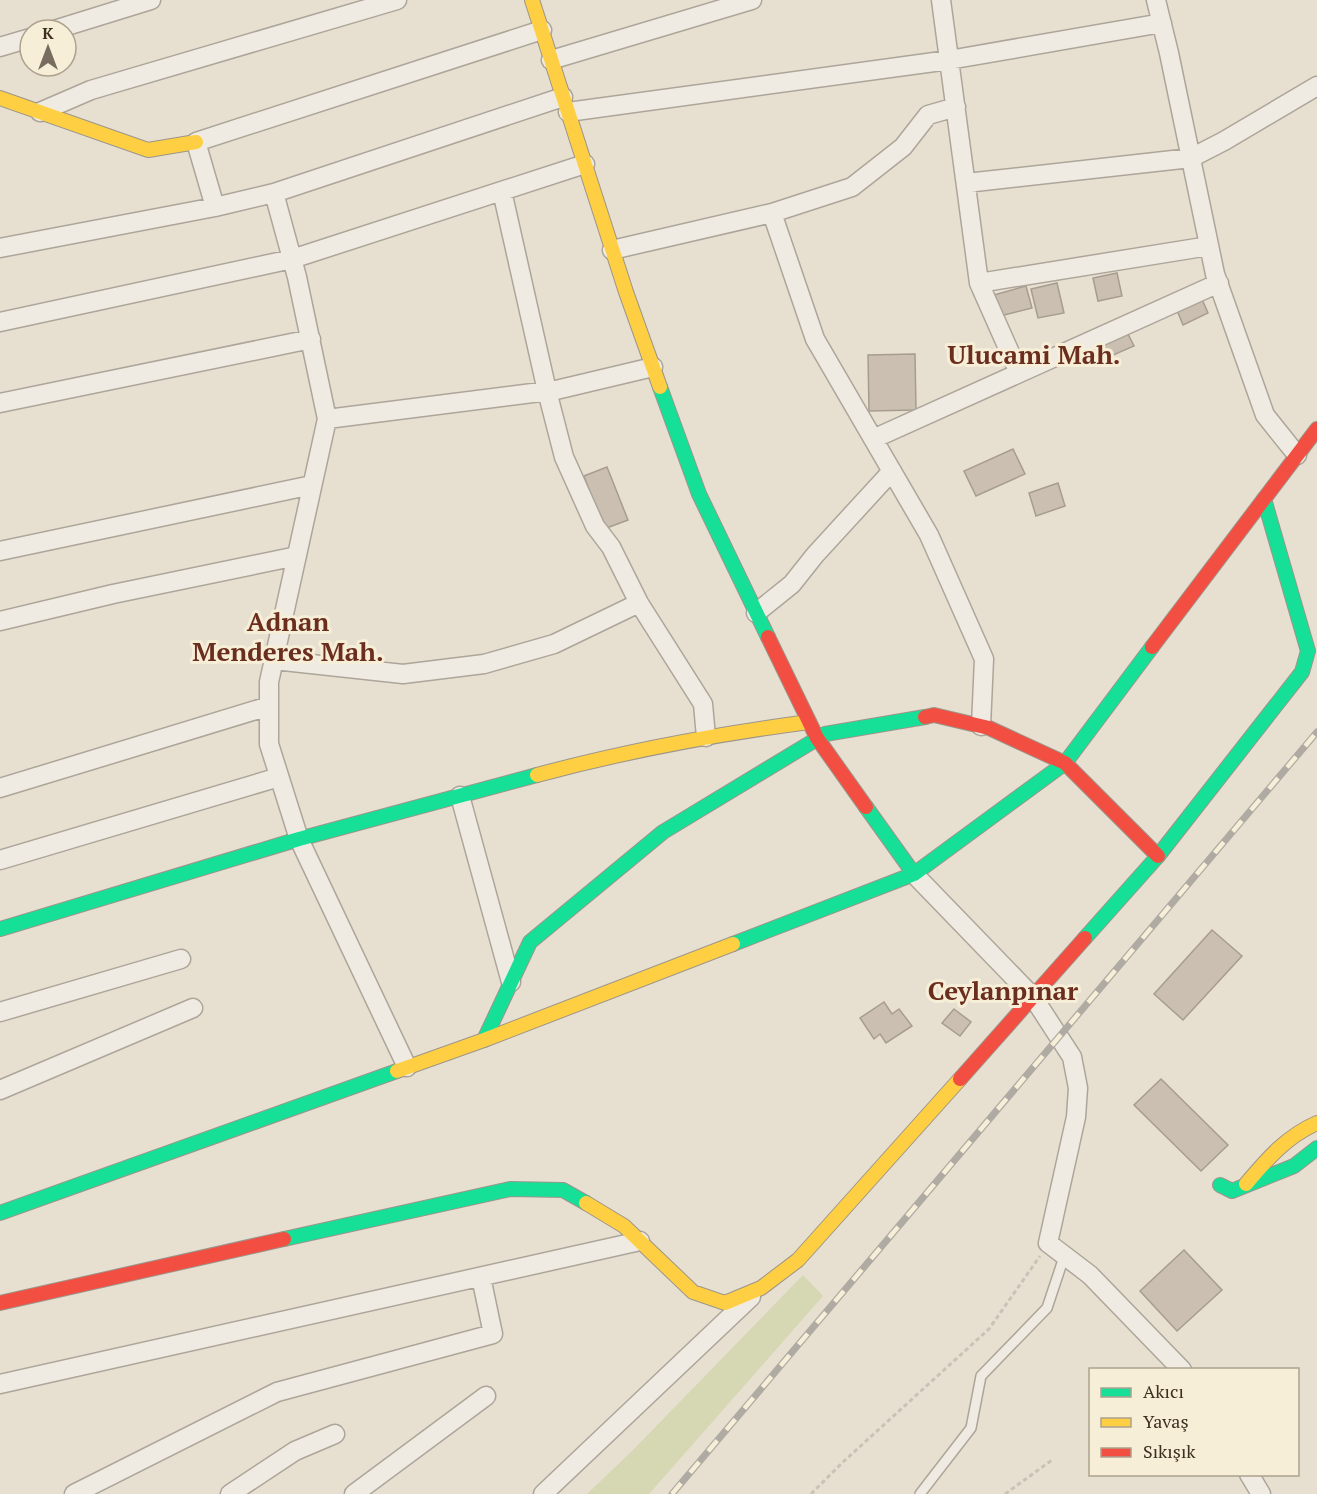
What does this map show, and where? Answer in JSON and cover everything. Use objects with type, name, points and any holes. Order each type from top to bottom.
[{"type":"street","points":[[78,23],[151,0]]},
{"type":"street","points":[[40,112],[91,90],[397,0]]},
{"type":"street","points":[[532,0],[612,250],[699,494],[817,738],[914,874],[1033,997],[1072,1057],[1078,1088],[1076,1117],[1048,1243],[1090,1275],[1180,1368]]},
{"type":"street","points":[[551,60],[705,7],[752,0]]},
{"type":"street","points":[[941,0],[980,284],[1019,373]]},
{"type":"street","points":[[1156,0],[1215,274],[1265,415],[1297,455]]},
{"type":"street","points":[[0,248],[215,207],[274,193],[565,105],[949,60],[1162,23]]},
{"type":"street","points":[[0,98],[148,150],[196,142],[542,30]]},
{"type":"street","points":[[0,47],[18,42]]},
{"type":"street","points":[[966,183],[1191,158],[1317,86]]},
{"type":"street","points":[[612,250],[772,213],[852,187],[903,147],[928,116],[956,106]]},
{"type":"street","points":[[196,142],[215,207]]},
{"type":"street","points":[[0,322],[292,259],[585,164]]},
{"type":"street","points":[[502,190],[546,391],[564,457],[595,526],[611,547],[639,603],[703,704],[706,737]]},
{"type":"street","points":[[274,193],[311,339],[327,418],[269,682],[269,744],[298,840],[407,1067]]},
{"type":"street","points":[[772,213],[815,339],[929,535],[984,659],[981,726]]},
{"type":"street","points":[[980,284],[1209,246]]},
{"type":"street","points":[[873,439],[1219,283]]},
{"type":"street","points":[[0,403],[311,339]]},
{"type":"street","points":[[327,418],[546,391],[653,368]]},
{"type":"street","points":[[0,1214],[484,1040],[914,874],[1065,763],[1317,429]]},
{"type":"street","points":[[756,613],[792,584],[815,555],[892,471]]},
{"type":"street","points":[[0,550],[312,485]]},
{"type":"street","points":[[543,1494],[761,1288],[798,1260],[1158,856],[1302,672],[1308,651],[1264,499]]},
{"type":"street","points":[[0,621],[113,594],[297,556]]},
{"type":"street","points":[[274,660],[404,674],[484,664],[554,644],[639,603]]},
{"type":"street","points":[[0,788],[269,706]]},
{"type":"street","points":[[484,1040],[530,942],[663,832],[825,734],[934,715],[989,728],[1065,763],[1158,856]]},
{"type":"street","points":[[0,929],[298,840],[589,761],[738,731],[809,722]]},
{"type":"street","points":[[0,860],[279,777]]},
{"type":"street","points":[[460,796],[511,982]]},
{"type":"street","points":[[0,1012],[181,959]]},
{"type":"street","points":[[0,1090],[193,1008]]},
{"type":"street","points":[[1243,1187],[1278,1145],[1301,1129],[1317,1123]]},
{"type":"street","points":[[1220,1185],[1232,1191],[1243,1187],[1294,1166],[1317,1148]]},
{"type":"street","points":[[0,1303],[510,1189],[563,1190],[624,1226],[693,1292],[725,1303],[761,1288]]},
{"type":"street","points":[[0,1384],[640,1241]]},
{"type":"street","points":[[74,1494],[277,1392],[493,1334],[481,1276]]},
{"type":"street","points":[[354,1494],[486,1396]]},
{"type":"street","points":[[230,1494],[295,1451],[335,1434]]},
{"type":"street","points":[[1250,1476],[1261,1494]]},
{"type":"lane","points":[[920,1494],[971,1428],[981,1376],[1047,1308],[1064,1257]]},
{"type":"path","points":[[811,1494],[988,1329],[1048,1243]]},
{"type":"path","points":[[1005,1494],[1052,1460]]},
{"type":"green space","points":[[803,1275],[823,1296],[649,1494],[587,1494],[633,1450]]},
{"type":"building","points":[[1117,273],[1122,296],[1098,301],[1093,278]]},
{"type":"building","points":[[1057,283],[1064,313],[1038,318],[1031,289]]},
{"type":"building","points":[[1026,286],[1032,308],[1000,316],[994,295]]},
{"type":"building","points":[[1201,297],[1208,313],[1183,325],[1176,308]]},
{"type":"building","points":[[1128,334],[1134,346],[1104,359],[1099,347]]},
{"type":"building","points":[[915,354],[916,410],[869,411],[868,355]]},
{"type":"building","points":[[1013,449],[1025,474],[976,496],[964,471]]},
{"type":"building","points":[[607,467],[628,520],[604,529],[584,476]]},
{"type":"building","points":[[1058,483],[1065,506],[1036,516],[1029,493]]},
{"type":"building","points":[[1212,930],[1242,956],[1183,1020],[1154,994]]},
{"type":"building","points":[[884,1002],[892,1014],[899,1009],[912,1026],[886,1043],[880,1034],[874,1039],[860,1018]]},
{"type":"building","points":[[954,1009],[971,1022],[960,1036],[942,1023]]},
{"type":"building","points":[[1161,1079],[1228,1145],[1201,1171],[1134,1105]]},
{"type":"building","points":[[1184,1250],[1222,1290],[1177,1331],[1140,1291]]},
{"type":"railway","points":[[672,1494],[1317,732]]},
{"type":"traffic: fast","points":[[660,387],[699,494],[768,637]]},
{"type":"traffic: fast","points":[[1085,938],[1158,856],[1302,672],[1308,651],[1264,499]]},
{"type":"traffic: fast","points":[[733,944],[914,874],[1065,763],[1152,647]]},
{"type":"traffic: fast","points":[[484,1040],[530,942],[663,832],[825,734],[925,717]]},
{"type":"traffic: fast","points":[[0,929],[299,839],[537,775]]},
{"type":"traffic: fast","points":[[866,807],[914,874]]},
{"type":"traffic: fast","points":[[0,1213],[397,1071]]},
{"type":"traffic: fast","points":[[1220,1185],[1232,1191],[1294,1166],[1317,1148]]},
{"type":"traffic: fast","points":[[284,1239],[510,1189],[563,1190],[586,1203]]},
{"type":"traffic: slow","points":[[532,0],[626,292],[660,387]]},
{"type":"traffic: slow","points":[[0,98],[148,150],[196,142]]},
{"type":"traffic: slow","points":[[537,775],[672,744],[809,722]]},
{"type":"traffic: slow","points":[[397,1071],[733,944]]},
{"type":"traffic: slow","points":[[586,1203],[624,1226],[693,1292],[725,1303],[761,1288],[798,1260],[960,1079]]},
{"type":"traffic: slow","points":[[1246,1184],[1287,1141],[1317,1123]]},
{"type":"traffic: jam","points":[[1152,647],[1317,429]]},
{"type":"traffic: jam","points":[[768,637],[817,738],[866,807]]},
{"type":"traffic: jam","points":[[925,717],[934,715],[989,728],[1065,763],[1158,856]]},
{"type":"traffic: jam","points":[[960,1079],[1085,938]]},
{"type":"traffic: jam","points":[[0,1303],[284,1239]]},
{"type":"district","name":"Ulucami Mah.","points":[[1034,354]]},
{"type":"district","name":"Adnan Menderes Mah.","points":[[288,636]]},
{"type":"district","name":"Ceylanpınar","points":[[1003,990]]}]
